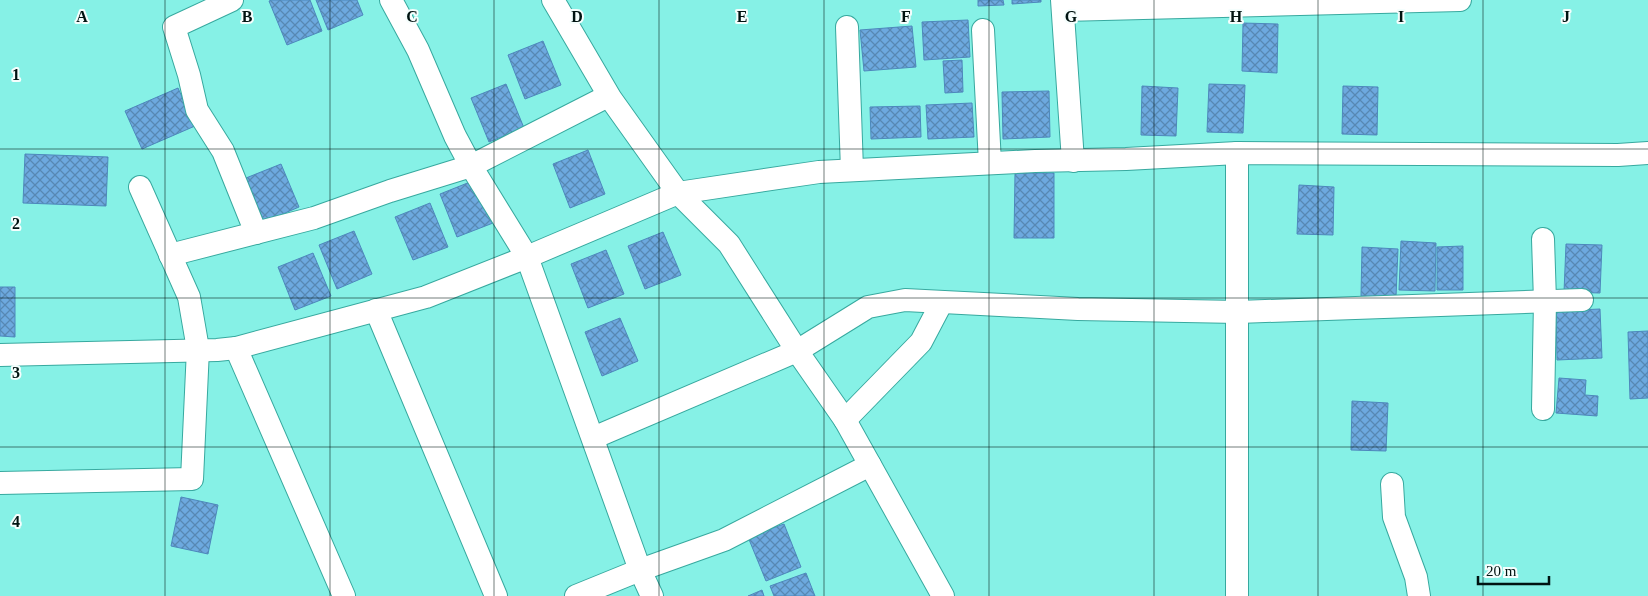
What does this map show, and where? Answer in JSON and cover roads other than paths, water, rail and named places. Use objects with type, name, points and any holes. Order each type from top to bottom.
[{"type":"street","points":[[232,0],[174,27],[198,110],[223,151],[256,233]]},
{"type":"street","points":[[391,0],[418,50],[470,166],[527,257],[640,570],[652,596]]},
{"type":"street","points":[[553,0],[608,96],[678,193],[730,244],[797,351],[845,420],[870,465],[935,594]]},
{"type":"street","points":[[1073,161],[1063,5],[1460,0]]},
{"type":"street","points":[[847,28],[852,170]]},
{"type":"street","points":[[983,30],[990,163]]},
{"type":"street","points":[[170,255],[314,218],[390,191],[470,166],[608,96]]},
{"type":"street","points":[[1237,153],[1238,596]]},
{"type":"street","points":[[0,355],[236,348],[426,297],[527,257],[678,193],[818,172],[1237,153],[1648,153]]},
{"type":"street","points":[[0,483],[192,479],[198,349],[189,297],[140,187]]},
{"type":"street","points":[[1543,239],[1543,409]]},
{"type":"street","points":[[593,438],[797,351],[868,307],[905,300],[1078,309],[1238,312],[1582,300]]},
{"type":"street","points":[[845,420],[921,342],[942,302]]},
{"type":"street","points":[[376,310],[496,596]]},
{"type":"street","points":[[236,348],[344,596]]},
{"type":"street","points":[[576,596],[640,570],[724,540],[870,465]]},
{"type":"street","points":[[1392,484],[1394,517],[1416,578],[1419,596]]}]
